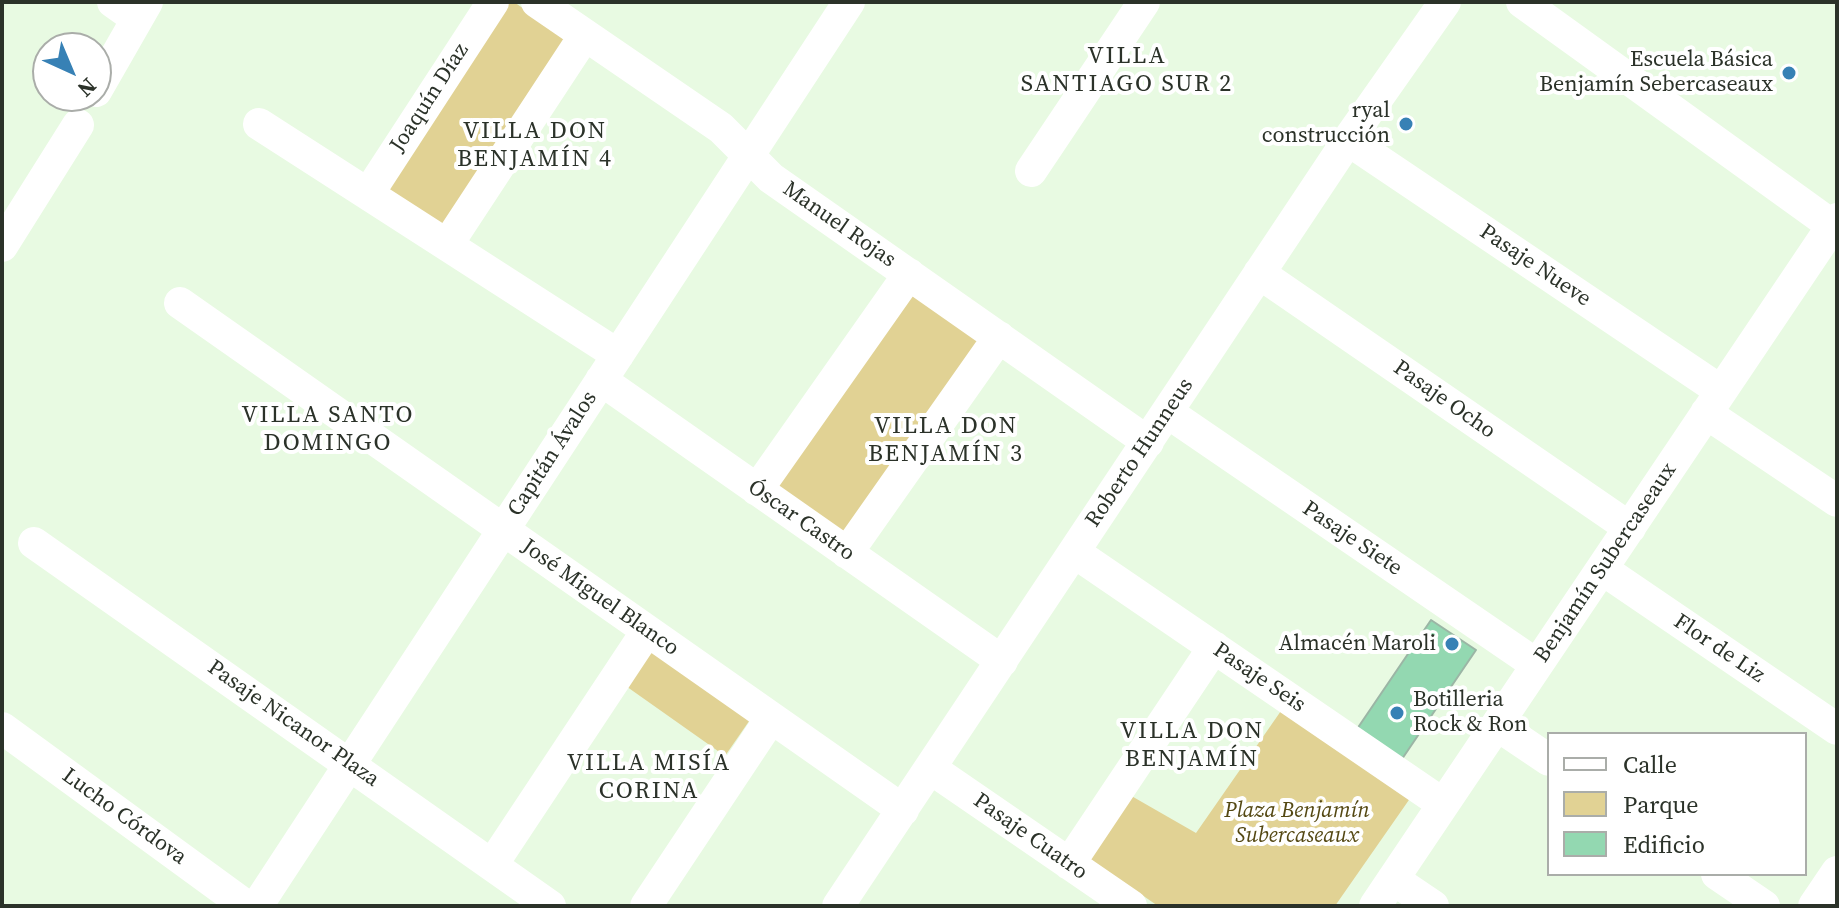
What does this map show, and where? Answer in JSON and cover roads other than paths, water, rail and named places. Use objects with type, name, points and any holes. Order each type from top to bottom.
[{"type":"street","name":"Joaquín Díaz","points":[[368,194],[493,2]]},
{"type":"street","name":"Manuel Rojas","points":[[537,2],[721,128],[771,178],[1148,442]]},
{"type":"street","name":"Capitán Ávalos","points":[[257,906],[849,2]]},
{"type":"street","points":[[1031,171],[1144,2]]},
{"type":"street","name":"Roberto Hunneus","points":[[838,906],[1348,140],[1445,2]]},
{"type":"street","points":[[1522,2],[1836,224]]},
{"type":"street","points":[[112,53],[133,8]]},
{"type":"street","points":[[447,245],[585,35]]},
{"type":"street","points":[[2,246],[14,200],[83,112]]},
{"type":"street","name":"Óscar Castro","points":[[259,124],[447,245],[610,367],[757,490],[1002,661]]},
{"type":"street","name":"Pasaje Nueve","points":[[1348,140],[1714,402],[1837,501]]},
{"type":"street","name":"Benjamín Subercaseaux","points":[[1375,906],[1836,224]]},
{"type":"street","name":"Pasaje Ocho","points":[[1259,273],[1630,528]]},
{"type":"street","points":[[757,490],[909,274]]},
{"type":"street","name":"José Miguel Blanco","points":[[180,303],[903,810]]},
{"type":"street","points":[[847,553],[999,337]]},
{"type":"street","name":"Pasaje Siete","points":[[1167,412],[1537,665]]},
{"type":"street","name":"Pasaje Nicanor Plaza","points":[[34,543],[550,906]]},
{"type":"street","name":"Pasaje Seis","points":[[1074,552],[1443,804]]},
{"type":"street","name":"Flor de Liz","points":[[1602,569],[1837,729]]},
{"type":"street","points":[[492,865],[647,631]]},
{"type":"street","points":[[1069,864],[1214,647]]},
{"type":"street","points":[[646,906],[771,718]]},
{"type":"street","points":[[1497,725],[1547,759]]},
{"type":"street","name":"Lucho Córdova","points":[[2,728],[246,906]]},
{"type":"street","name":"Pasaje Cuatro","points":[[930,768],[1131,906]]},
{"type":"street","points":[[1814,906],[1837,872]]},
{"type":"street","points":[[1720,876],[1764,906]]},
{"type":"street","points":[[1393,879],[1433,906]]},
{"type":"place","name":"Escuela Básica Benjamín Sebercaseaux","points":[[1789,73]]},
{"type":"place","name":"ryal construcción","points":[[1406,124]]},
{"type":"place","name":"Almacén Maroli","points":[[1452,644]]},
{"type":"place","name":"Botilleria Rock & Ron","points":[[1397,713]]},
{"type":"district","name":"VILLA SANTIAGO SUR 2","points":[[1127,71]]},
{"type":"district","name":"VILLA DON BENJAMÍN 4","points":[[535,146]]},
{"type":"district","name":"VILLA SANTO DOMINGO","points":[[328,430]]},
{"type":"district","name":"VILLA DON BENJAMÍN 3","points":[[946,441]]},
{"type":"district","name":"VILLA DON BENJAMÍN","points":[[1192,746]]},
{"type":"district","name":"VILLA MISÍA CORINA","points":[[649,778]]},
{"type":"park label","name":"Plaza Benjamín Subercaseaux","points":[[1297,824]]}]
